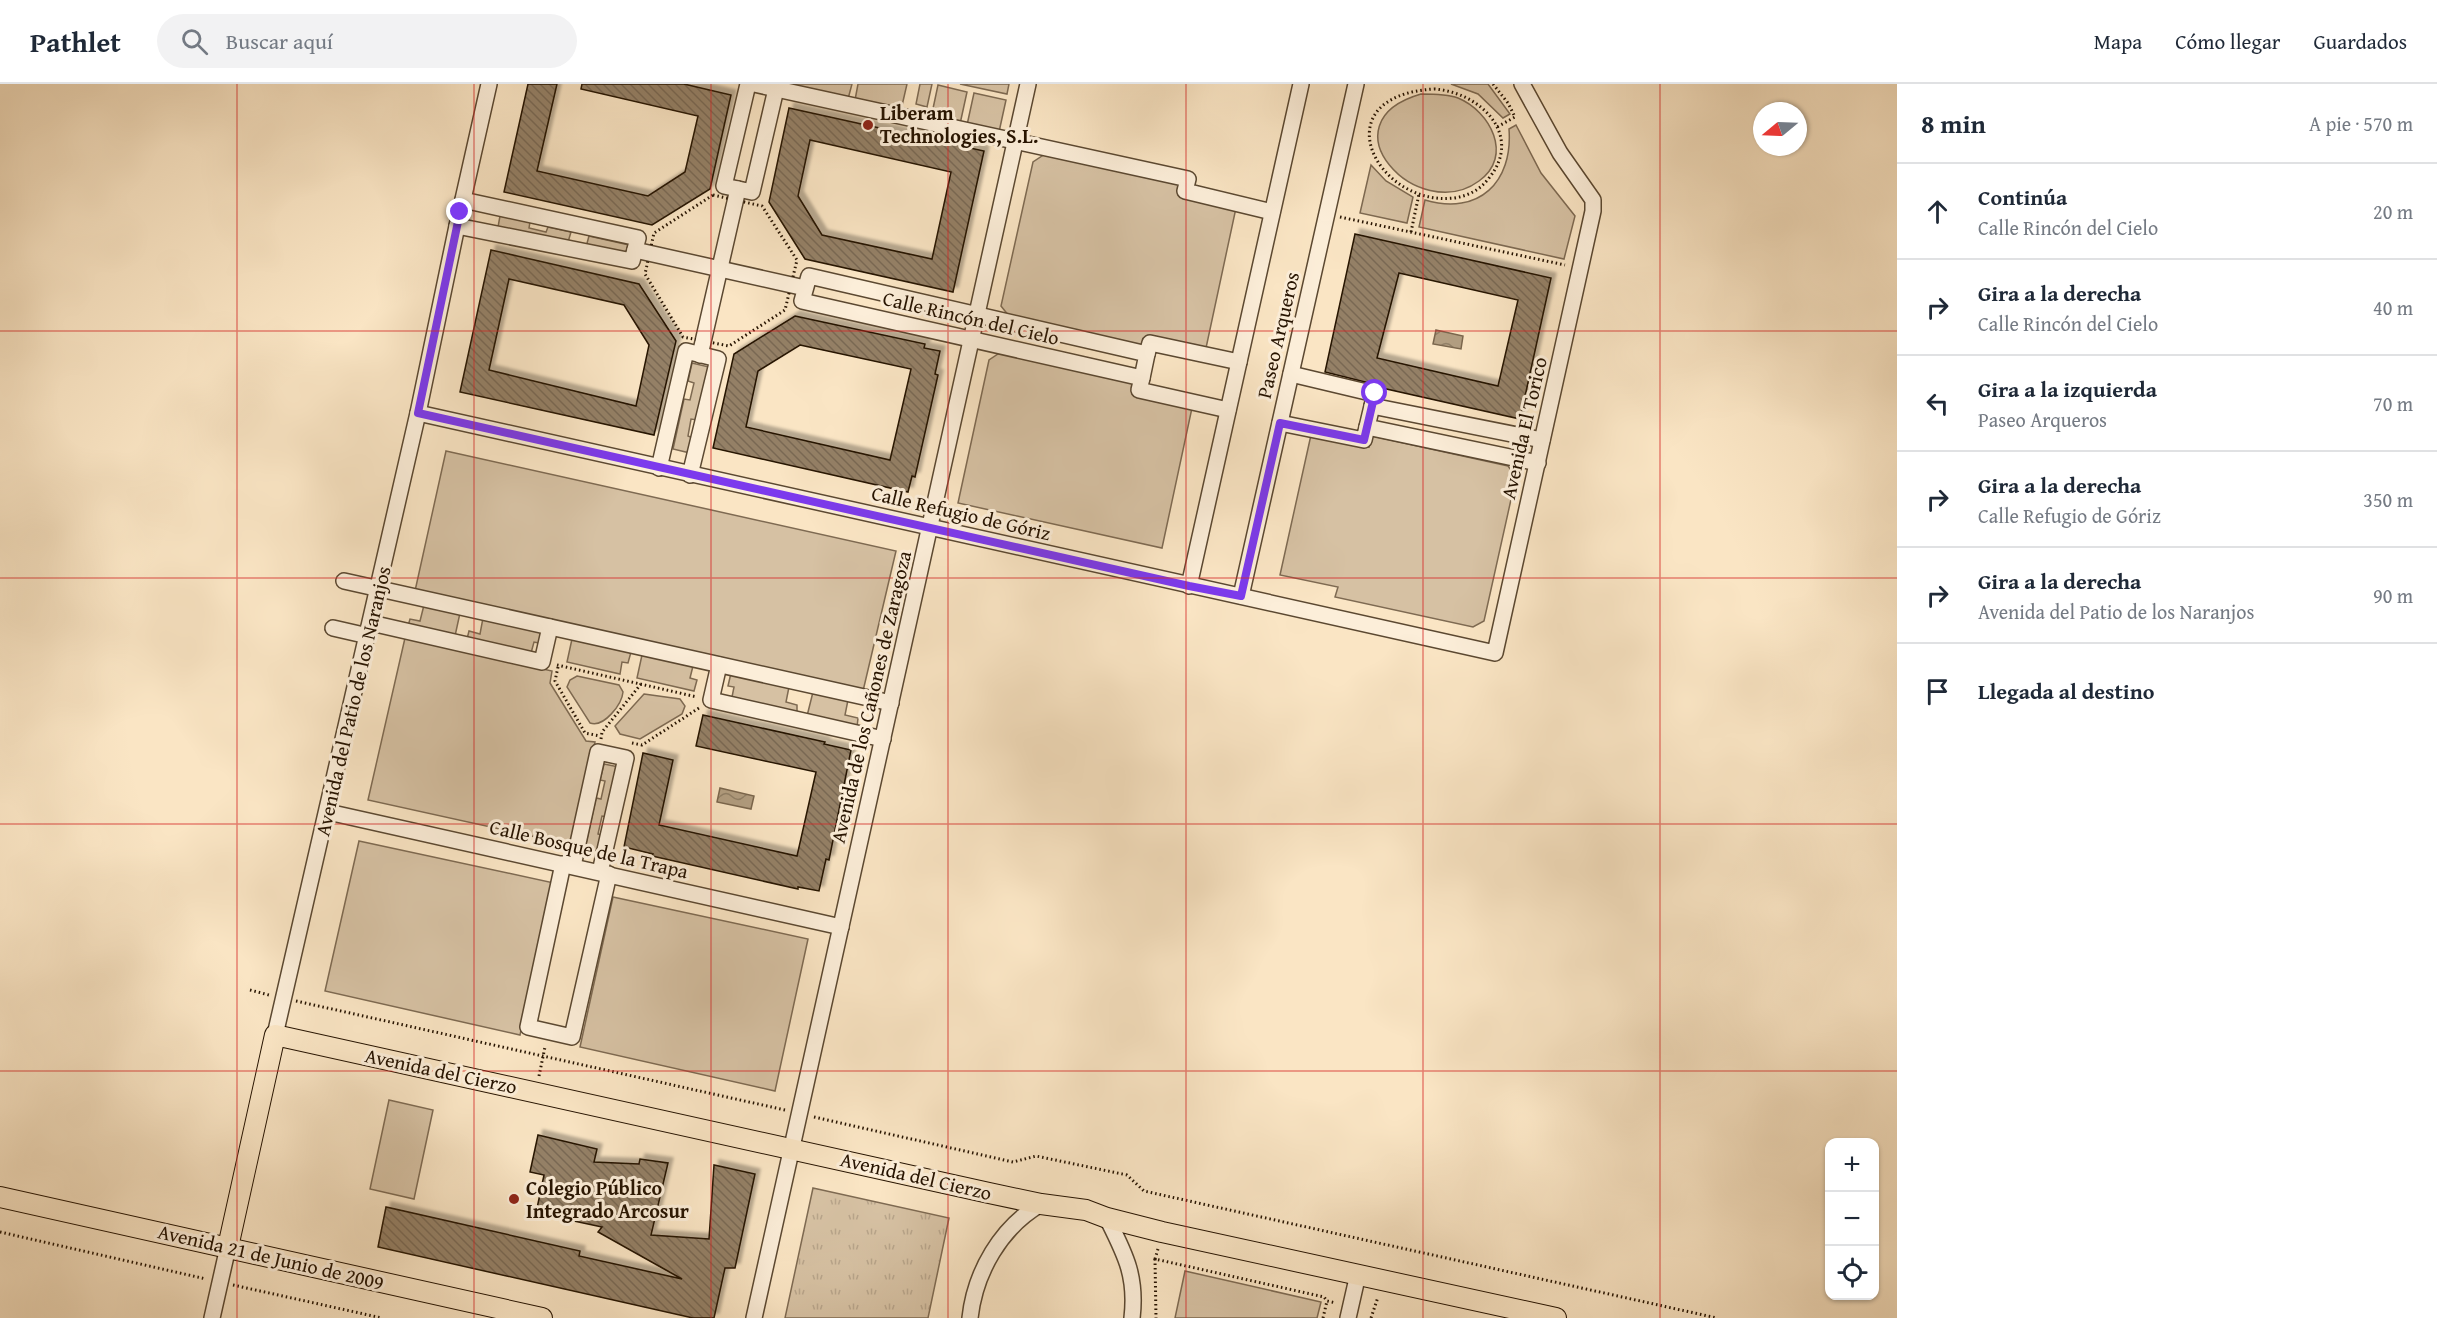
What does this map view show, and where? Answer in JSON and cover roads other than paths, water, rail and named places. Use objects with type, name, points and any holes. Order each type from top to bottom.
[{"type":"main road","name":"Avenida del Cierzo","points":[[275,1035],[1041,1204],[1072,1206],[1107,1218],[1162,1232],[1556,1318]]},
{"type":"main road","name":"Avenida del Patio de los Naranjos","points":[[228,1247],[275,1035]]},
{"type":"main road","name":"Avenida 21 de Junio de 2009","points":[[0,1197],[542,1318]]},
{"type":"street","name":"Avenida del Patio de los Naranjos","points":[[275,1035],[418,413],[462,200],[489,84]]},
{"type":"street","points":[[748,84],[724,186],[752,192],[776,89]]},
{"type":"street","points":[[754,84],[1188,179],[1185,191],[1272,212]]},
{"type":"street","name":"Avenida de los Cañones de Zaragoza","points":[[754,1318],[1028,84]]},
{"type":"street","name":"Paseo Arqueros","points":[[1189,586],[1301,84]]},
{"type":"street","name":"Paseo Arqueros","points":[[1241,596],[1356,84]]},
{"type":"street","name":"Avenida El Torico","points":[[1495,653],[1593,211],[1593,200],[1560,153],[1522,84]]},
{"type":"street","points":[[700,355],[738,189]]},
{"type":"street","points":[[457,226],[633,261],[638,238],[462,200]]},
{"type":"street","points":[[635,250],[806,288]]},
{"type":"street","name":"Calle Rincón del Cielo","points":[[1142,378],[802,301],[808,276],[1147,354]]},
{"type":"street","points":[[1228,410],[1139,390],[1147,354],[1150,343],[1239,362]]},
{"type":"street","points":[[659,468],[686,351],[718,359],[690,475]]},
{"type":"street","points":[[1280,423],[1364,440],[1375,393],[1291,374]]},
{"type":"street","points":[[1372,406],[1542,440]]},
{"type":"street","name":"Calle Refugio de Góriz","points":[[418,413],[1495,653]]},
{"type":"street","points":[[1367,427],[1538,463]]},
{"type":"street","points":[[344,581],[891,703]]},
{"type":"street","points":[[333,628],[369,629],[542,662],[550,627]]},
{"type":"street","points":[[719,665],[711,700],[883,739]]},
{"type":"street","points":[[598,752],[626,758],[572,1037],[528,1027],[568,865],[598,752]]},
{"type":"street","name":"Calle Bosque de la Trapa","points":[[328,812],[841,927]]},
{"type":"street","points":[[970,1318],[976,1287],[993,1252],[1012,1226],[1041,1204]]},
{"type":"street","points":[[1107,1218],[1123,1248],[1130,1269],[1132,1318]]},
{"type":"street","name":"Avenida del Patio de los Naranjos","points":[[212,1318],[228,1247]]},
{"type":"street","points":[[1349,1312],[1358,1275]]},
{"type":"water","points":[[1436,330],[1463,336],[1461,349],[1433,344]]},
{"type":"water","points":[[720,788],[754,796],[751,809],[717,802]]},
{"type":"place","name":"Liberam Technologies, S.L.","points":[[868,125]]},
{"type":"place","name":"Colegio Público Integrado Arcosur","points":[[514,1199]]}]
